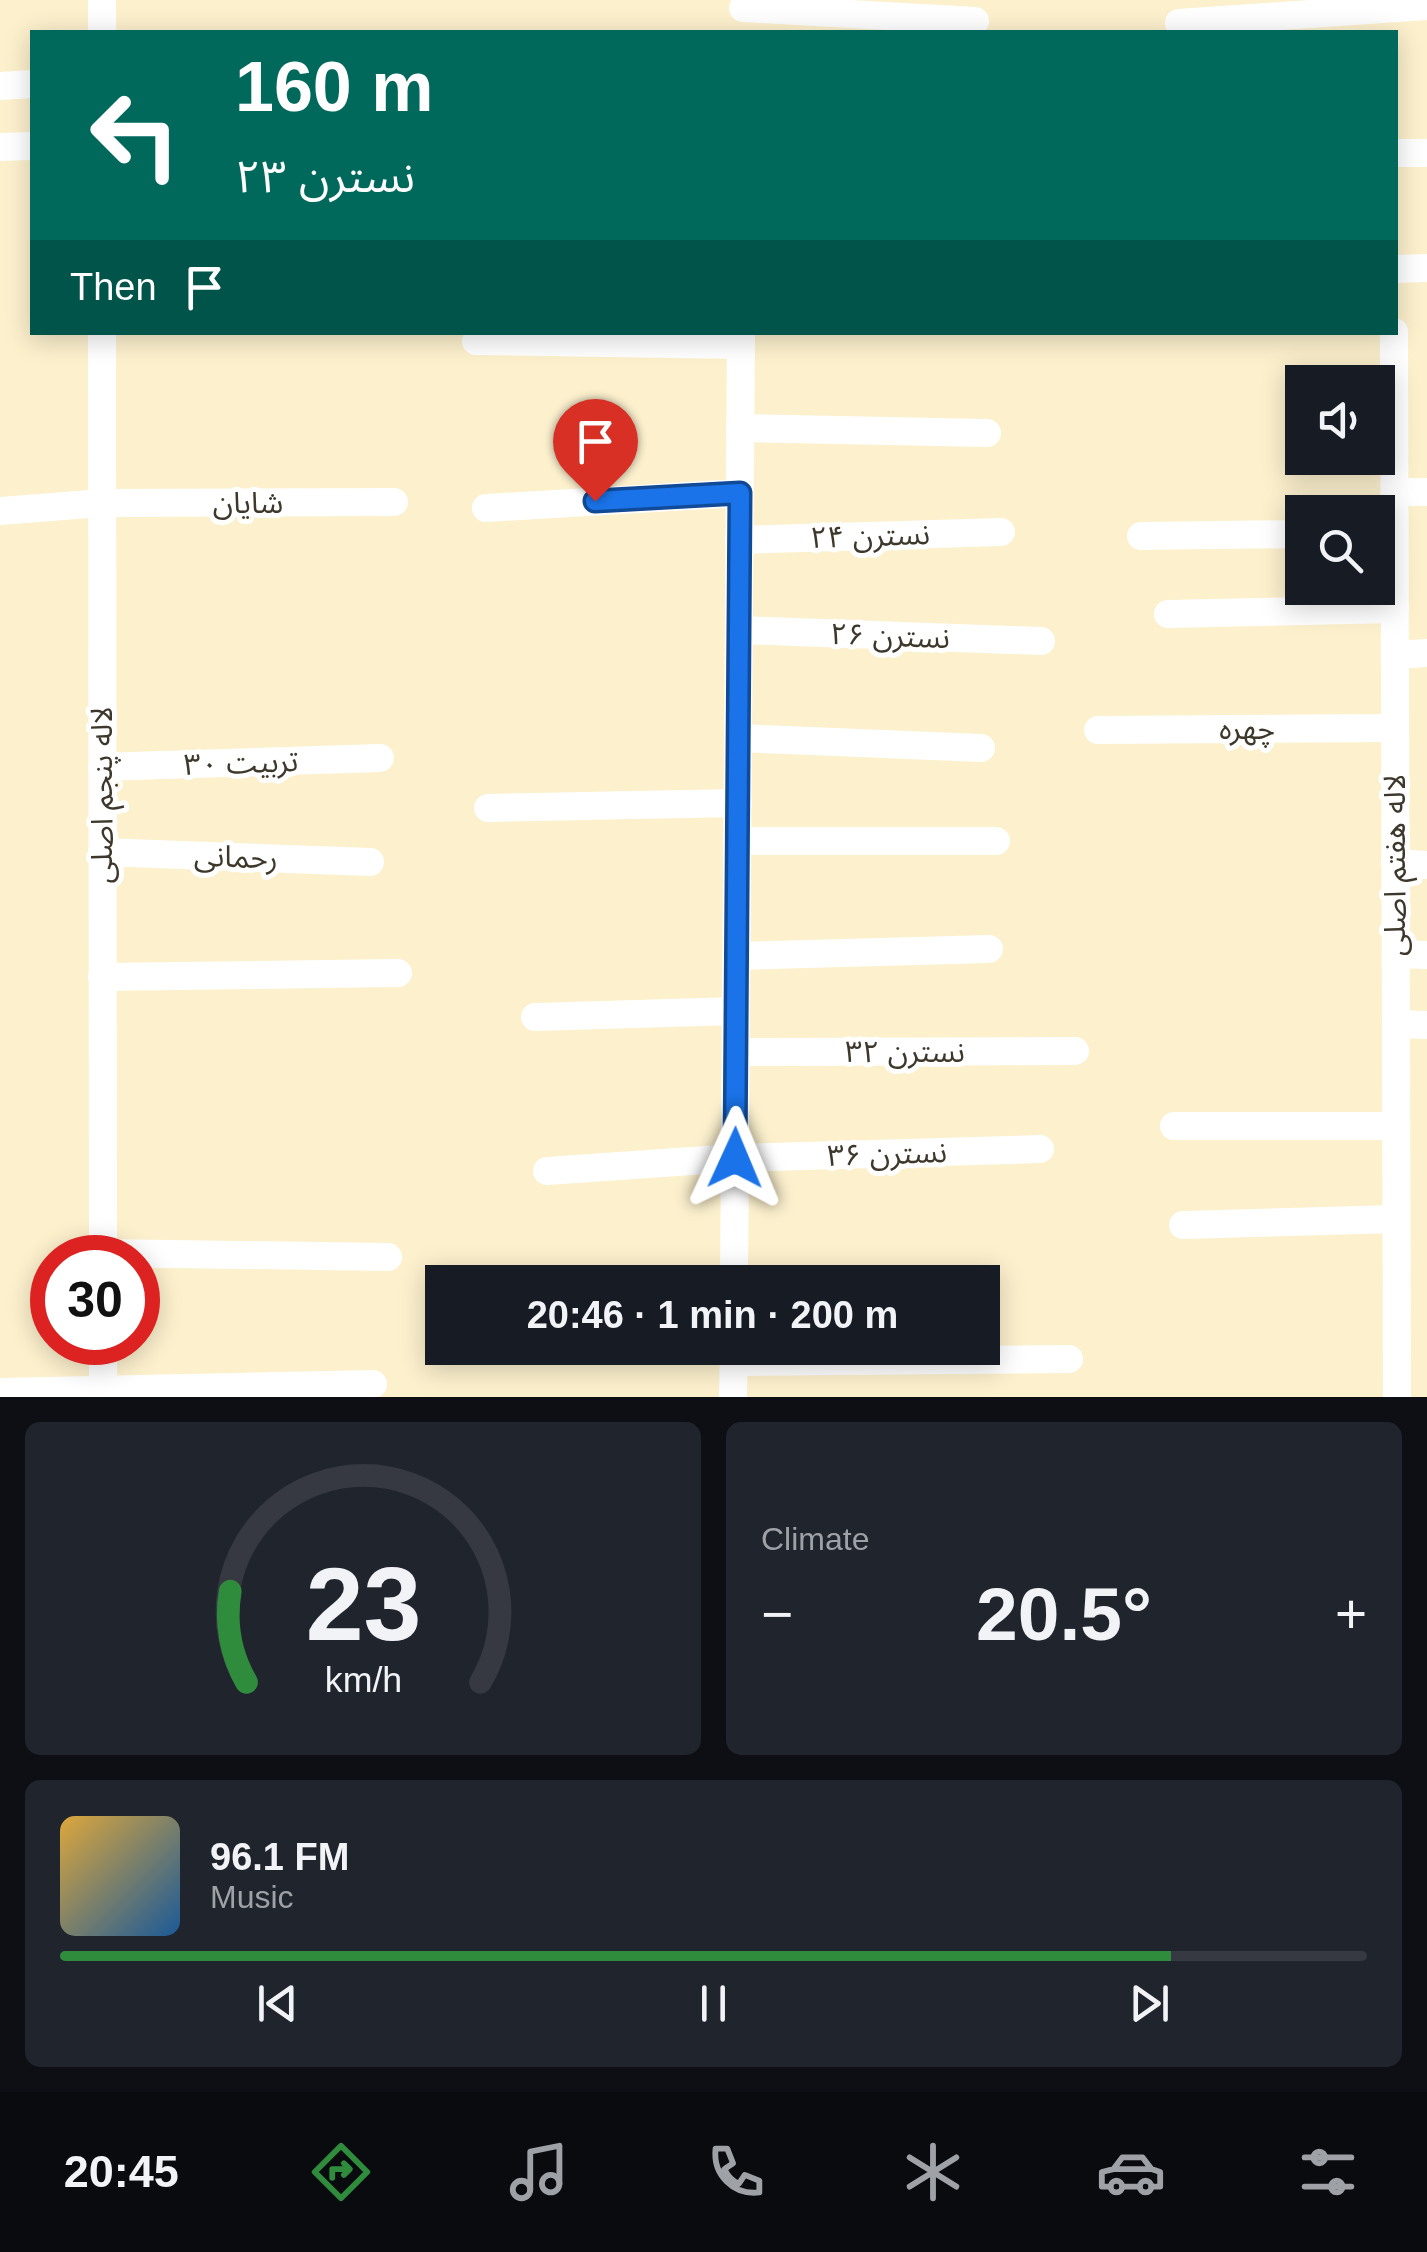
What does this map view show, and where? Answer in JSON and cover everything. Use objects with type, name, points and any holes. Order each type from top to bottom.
[{"type":"street","points":[[102,0],[102,30]]},
{"type":"street","points":[[1179,23],[1394,13],[1427,6]]},
{"type":"street","points":[[743,14],[975,20]]},
{"type":"street","points":[[0,86],[30,84]]},
{"type":"street","points":[[0,147],[30,146]]},
{"type":"street","points":[[1398,153],[1427,153]]},
{"type":"street","points":[[1398,269],[1427,268]]},
{"type":"street","name":"لاله پنجم اصلی","points":[[102,335],[103,1235]]},
{"type":"street","name":"لاله هفتم اصلی","points":[[1394,335],[1394,495]]},
{"type":"street","points":[[476,342],[741,339],[734,1265]]},
{"type":"street","points":[[740,428],[987,433]]},
{"type":"street","points":[[1395,492],[1427,492]]},
{"type":"street","points":[[486,508],[740,493]]},
{"type":"street","name":"شایان","points":[[0,511],[102,503],[394,502]]},
{"type":"street","name":"نسترن ۲۴","points":[[739,540],[1001,532]]},
{"type":"street","points":[[1141,536],[1285,534]]},
{"type":"street","name":"لاله هفتم اصلی","points":[[1394,605],[1396,1397]]},
{"type":"street","points":[[1168,614],[1394,608]]},
{"type":"street","name":"نسترن ۲۶","points":[[738,630],[1041,641]]},
{"type":"street","points":[[1395,656],[1427,653]]},
{"type":"street","name":"چهره","points":[[1098,730],[1395,728]]},
{"type":"street","points":[[738,738],[981,748]]},
{"type":"street","name":"تربیت ۳۰","points":[[102,767],[380,758]]},
{"type":"street","points":[[488,808],[738,803]]},
{"type":"street","points":[[737,841],[996,841]]},
{"type":"street","name":"رحمانی","points":[[102,852],[370,862]]},
{"type":"street","points":[[1395,863],[1427,865]]},
{"type":"street","points":[[736,956],[989,949]]},
{"type":"street","points":[[1396,954],[1427,955]]},
{"type":"street","points":[[102,976],[398,972]]},
{"type":"street","points":[[535,1017],[736,1011]]},
{"type":"street","points":[[1396,1024],[1427,1025]]},
{"type":"street","name":"نسترن ۳۲","points":[[736,1052],[1075,1051]]},
{"type":"street","points":[[1174,1126],[1396,1126]]},
{"type":"street","name":"نسترن ۳۶","points":[[547,1171],[735,1158],[1040,1150]]},
{"type":"street","points":[[1183,1225],[1396,1219]]},
{"type":"street","points":[[160,1255],[388,1256]]},
{"type":"street","points":[[1000,1359],[1070,1360]]},
{"type":"street","points":[[103,1365],[103,1394]]},
{"type":"street","points":[[733,1397],[734,1365]]},
{"type":"street","points":[[0,1392],[103,1394],[373,1384]]},
{"type":"route","points":[[595,501],[740,493],[735,1158]]}]
